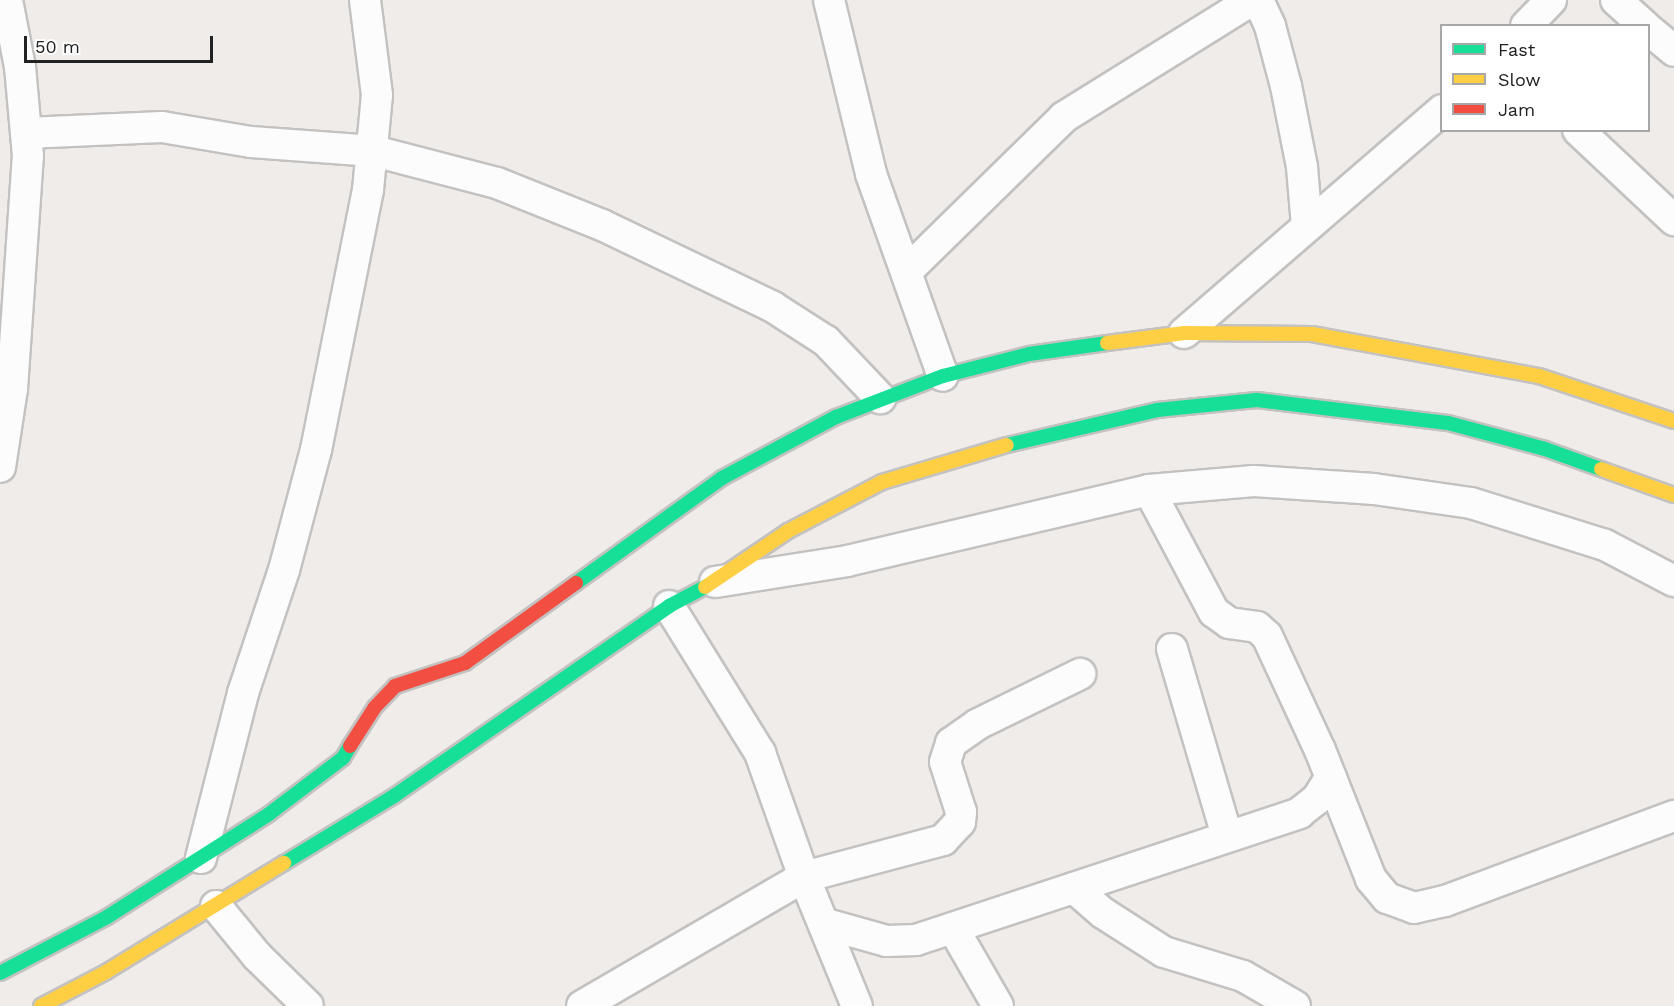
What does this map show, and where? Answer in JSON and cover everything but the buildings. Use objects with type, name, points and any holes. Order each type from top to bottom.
[{"type":"street","points":[[201,858],[243,693],[284,570],[319,440],[374,151],[376,86],[365,0]]},
{"type":"street","points":[[829,0],[870,174],[907,270],[943,376]]},
{"type":"street","points":[[907,270],[1064,117],[1252,0]]},
{"type":"street","points":[[1258,0],[1270,26],[1286,86],[1302,167],[1307,226]]},
{"type":"street","points":[[1528,24],[1551,0]]},
{"type":"street","points":[[1616,0],[1642,24]]},
{"type":"street","points":[[0,468],[12,389],[17,125],[6,11]]},
{"type":"street","points":[[1650,31],[1674,51]]},
{"type":"street","points":[[1184,333],[1440,112]]},
{"type":"street","points":[[17,125],[162,127],[251,142],[374,151],[442,167],[540,199],[738,290],[826,341],[880,398]]},
{"type":"street","points":[[1580,132],[1674,220]]},
{"type":"street","points":[[0,973],[107,917],[201,858],[343,759],[375,707],[395,686],[465,663],[722,478],[779,445],[880,398],[943,376],[1029,354],[1184,333],[1312,334],[1423,352],[1539,376],[1674,421]]},
{"type":"street","points":[[41,1006],[216,906],[460,753],[669,606],[716,582],[788,531],[882,482],[976,452],[1157,410],[1245,401],[1448,423],[1545,449],[1674,495]]},
{"type":"street","points":[[716,582],[847,561],[1149,490],[1254,481],[1374,489],[1471,503],[1605,545],[1674,581]]},
{"type":"street","points":[[1149,490],[1214,612],[1229,623],[1257,627],[1267,636],[1331,777],[1371,879],[1386,898],[1414,908],[1455,897],[1674,816]]},
{"type":"street","points":[[669,606],[760,753],[804,877],[826,924],[857,1006]]},
{"type":"street","points":[[1172,649],[1227,836]]},
{"type":"street","points":[[582,1006],[804,877],[943,840],[960,822],[961,812],[945,762],[951,743],[978,724],[1080,674]]},
{"type":"street","points":[[826,924],[897,942],[953,927],[1299,813],[1317,799],[1331,777]]},
{"type":"street","points":[[1299,813],[1333,818],[1352,834]]},
{"type":"street","points":[[1074,888],[1103,913],[1164,952],[1243,976],[1295,1006]]},
{"type":"street","points":[[216,906],[257,956],[308,1006]]},
{"type":"street","points":[[953,927],[998,1006]]},
{"type":"traffic: fast","points":[[576,583],[722,478],[836,417],[943,376],[1029,354],[1107,343]]},
{"type":"traffic: fast","points":[[1007,445],[1157,410],[1257,400],[1448,423],[1545,449],[1601,469]]},
{"type":"traffic: fast","points":[[284,863],[394,796],[669,606],[705,587]]},
{"type":"traffic: fast","points":[[0,973],[107,917],[269,814],[343,758],[350,746]]},
{"type":"traffic: slow","points":[[1107,343],[1184,333],[1312,334],[1539,376],[1674,421]]},
{"type":"traffic: slow","points":[[705,587],[788,531],[882,482],[1007,445]]},
{"type":"traffic: slow","points":[[1601,469],[1674,495]]},
{"type":"traffic: slow","points":[[41,1006],[106,972],[284,863]]},
{"type":"traffic: jam","points":[[350,746],[375,707],[395,686],[465,663],[576,583]]}]
